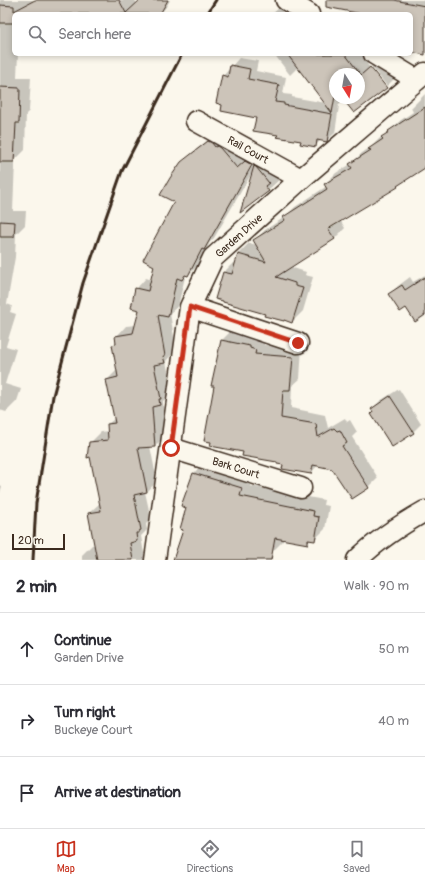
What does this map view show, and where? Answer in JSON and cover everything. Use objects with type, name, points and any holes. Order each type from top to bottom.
[{"type":"street","points":[[286,0],[306,12]]},
{"type":"street","points":[[378,56],[421,77]]},
{"type":"street","name":"Garden Drive","points":[[155,560],[190,307],[213,258],[300,179],[421,77]]},
{"type":"street","name":"Rail Court","points":[[196,120],[300,179]]},
{"type":"street","points":[[190,307],[298,343]]},
{"type":"street","name":"Bark Court","points":[[171,448],[301,488]]},
{"type":"street","points":[[357,560],[365,552],[400,526],[425,510]]},
{"type":"building","points":[[35,0],[119,0],[125,12],[12,12],[12,23],[0,23],[0,5],[14,6],[14,11]]},
{"type":"building","points":[[140,0],[168,0],[161,12],[127,12]]},
{"type":"building","points":[[326,0],[394,0],[425,6],[425,55],[413,52],[413,12],[352,12],[326,7]]},
{"type":"building","points":[[289,56],[347,56],[356,68],[329,68],[329,104],[334,104],[332,113]]},
{"type":"building","points":[[230,65],[250,69],[248,79],[279,85],[275,102],[332,114],[327,142],[317,140],[316,147],[300,144],[301,141],[276,137],[278,135],[253,131],[256,118],[221,111],[222,105],[216,103],[222,75],[228,77]]},
{"type":"building","points":[[370,67],[387,88],[354,113],[347,104],[365,104],[365,71]]},
{"type":"building","points":[[0,87],[20,88],[19,123],[16,123],[14,162],[0,162]]},
{"type":"building","points":[[425,107],[425,168],[397,186],[398,187],[328,229],[335,239],[276,277],[295,283],[295,286],[303,288],[292,323],[264,316],[265,314],[215,299],[223,272],[232,274],[238,254],[266,262],[253,240],[285,220],[283,217],[327,189],[324,184],[352,168],[349,164],[371,150],[368,149],[383,139],[381,137],[389,132],[388,131]]},
{"type":"building","points":[[208,141],[215,147],[217,146],[220,148],[237,168],[245,161],[252,165],[204,250],[202,249],[188,276],[185,275],[182,280],[177,278],[168,317],[158,315],[165,363],[154,365],[161,399],[159,399],[160,405],[152,407],[155,447],[138,448],[147,492],[134,495],[141,530],[139,533],[136,533],[137,541],[130,543],[133,560],[97,560],[88,513],[101,511],[90,457],[87,458],[89,442],[108,440],[107,424],[115,423],[106,380],[118,377],[112,345],[116,344],[115,336],[133,333],[139,310],[131,308],[135,288],[148,291],[154,266],[143,260],[174,202],[160,195],[181,162]]},
{"type":"building","points":[[254,166],[269,183],[265,186],[269,191],[240,213]]},
{"type":"building","points":[[0,221],[15,222],[14,237],[0,237]]},
{"type":"building","points":[[425,277],[425,315],[415,322],[406,308],[400,312],[388,294],[402,285],[405,290]]},
{"type":"building","points":[[221,340],[250,346],[250,348],[256,350],[255,354],[293,357],[290,390],[283,390],[281,418],[316,424],[318,437],[334,428],[337,431],[340,430],[347,443],[342,446],[369,488],[352,499],[332,469],[313,465],[311,474],[282,469],[283,465],[277,464],[277,462],[242,456],[243,452],[210,446],[211,442],[204,441],[214,386],[211,386]]},
{"type":"building","points":[[390,396],[414,433],[392,447],[371,414],[373,412],[371,409]]},
{"type":"building","points":[[193,473],[242,488],[240,496],[314,511],[313,516],[319,517],[315,541],[308,540],[308,544],[275,538],[271,560],[173,560],[183,530],[180,529],[186,508],[181,506]]},
{"type":"railway","points":[[208,12],[216,0]]},
{"type":"railway","points":[[33,560],[36,503],[53,396],[83,283],[122,171],[181,56]]},
{"type":"route","points":[[171,448],[190,307],[298,343]]}]
